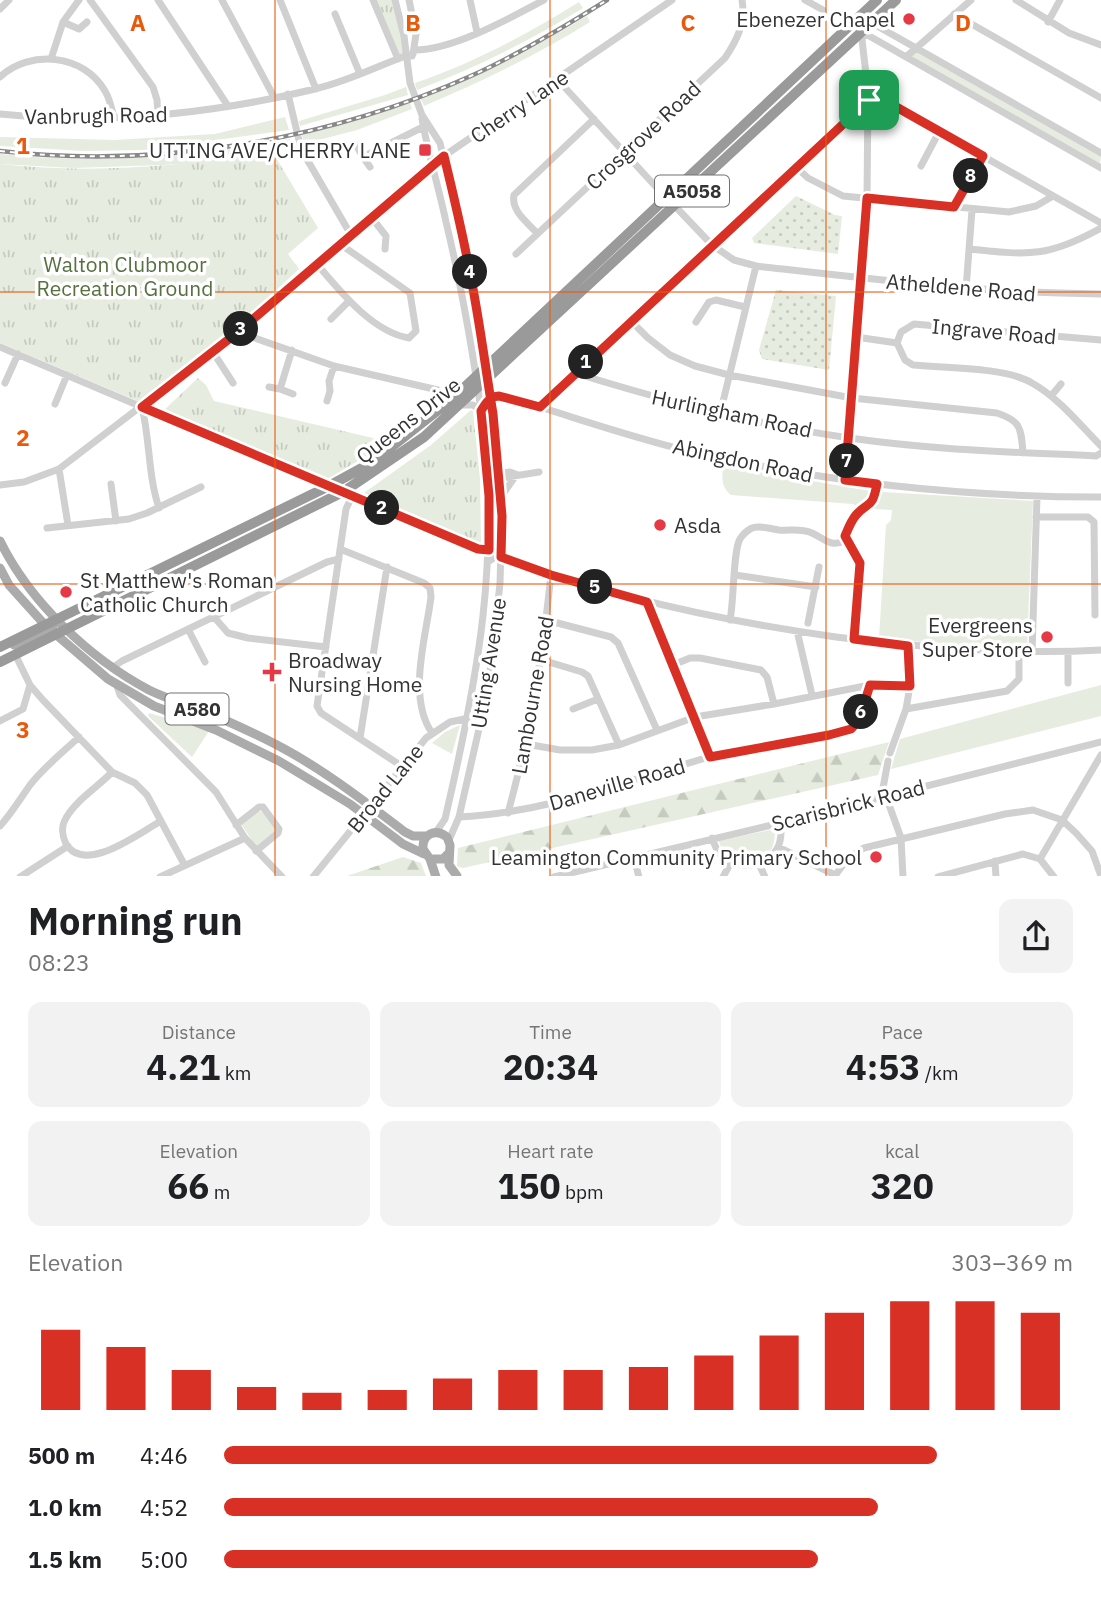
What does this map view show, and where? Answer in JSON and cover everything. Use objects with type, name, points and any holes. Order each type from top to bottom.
[{"type":"highway","name":"Queens Drive","points":[[0,662],[50,629],[57,618],[371,463],[452,398],[877,0]]},
{"type":"highway","name":"Queens Drive","points":[[0,649],[50,629],[66,628],[348,494],[424,437],[461,405],[896,0]]},
{"type":"main road","name":"A580","points":[[0,541],[23,582],[66,628],[112,668],[164,697],[229,722],[317,768],[368,810],[403,844],[427,856]]},
{"type":"main road","name":"A580","points":[[0,568],[9,585],[50,629],[96,671],[117,686],[154,706],[243,742],[413,836],[444,834],[449,840]]},
{"type":"main road","points":[[431,834],[422,845],[436,876]]},
{"type":"main road","points":[[449,840],[449,865],[458,876]]},
{"type":"main road","points":[[427,856],[443,859],[449,853]]},
{"type":"street","points":[[0,9],[9,0]]},
{"type":"street","points":[[51,59],[63,22],[79,0]]},
{"type":"street","points":[[90,0],[153,87],[158,115]]},
{"type":"street","points":[[158,0],[228,106]]},
{"type":"street","points":[[222,0],[274,97]]},
{"type":"street","points":[[280,0],[316,89]]},
{"type":"street","name":"Utting Avenue","points":[[373,0],[408,55]]},
{"type":"street","name":"Utting Avenue","points":[[395,0],[408,55],[407,71],[426,125],[457,270],[481,411],[490,519],[480,652],[469,718],[445,820],[431,834]]},
{"type":"street","name":"Utting Avenue","points":[[408,55],[416,34],[409,0]]},
{"type":"street","points":[[470,0],[477,33]]},
{"type":"street","name":"Vanbrugh Road","points":[[0,114],[33,118],[158,115],[228,106],[316,89],[477,33],[544,0]]},
{"type":"street","name":"Cherry Lane","points":[[0,485],[24,482],[59,470],[238,332],[444,156],[673,0]]},
{"type":"street","name":"Crosgrove Road","points":[[516,254],[725,58],[736,43],[742,26],[743,0]]},
{"type":"street","points":[[807,0],[823,10]]},
{"type":"street","points":[[906,57],[971,0]]},
{"type":"street","points":[[1016,0],[1048,22],[1101,45]]},
{"type":"street","points":[[1048,22],[1060,0]]},
{"type":"street","points":[[335,14],[360,74]]},
{"type":"street","points":[[954,14],[1101,98]]},
{"type":"street","points":[[856,20],[872,23],[1101,153]]},
{"type":"street","points":[[856,20],[863,32],[1101,168]]},
{"type":"street","points":[[63,22],[80,33],[87,22]]},
{"type":"street","points":[[845,480],[867,198],[869,100],[863,32]]},
{"type":"street","points":[[0,77],[16,64],[30,60],[51,59],[79,66],[93,76],[105,91],[114,118]]},
{"type":"street","points":[[557,79],[657,188]]},
{"type":"street","points":[[868,91],[1101,223]]},
{"type":"street","points":[[288,94],[301,149],[351,235]]},
{"type":"street","points":[[540,407],[795,166],[869,100]]},
{"type":"street","points":[[537,233],[516,209],[514,195],[594,119]]},
{"type":"street","points":[[363,157],[426,125]]},
{"type":"street","name":"Utting Avenue","points":[[426,125],[440,143],[444,156],[470,270],[490,399],[500,501],[501,561],[489,680],[458,817],[449,840]]},
{"type":"street","points":[[921,166],[939,132]]},
{"type":"street","points":[[356,145],[370,167]]},
{"type":"street","points":[[954,207],[983,156]]},
{"type":"street","points":[[795,166],[827,190],[843,196],[1009,212],[1036,206],[1053,196]]},
{"type":"street","name":"Atheldene Road","points":[[666,197],[712,245],[734,260],[756,266],[966,289],[1101,294]]},
{"type":"street","points":[[966,289],[972,210]]},
{"type":"street","points":[[372,218],[386,236],[386,249]]},
{"type":"street","points":[[969,249],[1025,254],[1047,251],[1072,244],[1101,228]]},
{"type":"street","points":[[316,263],[348,302],[395,336],[408,338],[415,331],[410,293],[340,244]]},
{"type":"street","points":[[720,414],[756,266]]},
{"type":"street","points":[[696,322],[703,307],[709,302],[716,300],[745,307]]},
{"type":"street","points":[[331,319],[348,302]]},
{"type":"street","points":[[631,321],[670,355],[695,366],[729,375],[852,398],[997,412],[1012,418],[1022,431],[1023,453]]},
{"type":"street","name":"Ingrave Road","points":[[897,343],[901,332],[914,324],[1101,340]]},
{"type":"street","points":[[238,332],[334,366],[438,390],[452,398]]},
{"type":"street","points":[[856,337],[897,343],[905,360],[913,365],[1013,374],[1032,382],[1051,396],[1101,446]]},
{"type":"street","points":[[0,347],[478,549],[489,550]]},
{"type":"street","points":[[280,389],[292,350]]},
{"type":"street","points":[[213,352],[233,383]]},
{"type":"street","points":[[5,383],[18,355]]},
{"type":"street","points":[[327,401],[331,391],[328,381],[334,366]]},
{"type":"street","name":"Hurlingham Road","points":[[575,373],[720,414],[849,438],[927,447],[1023,453],[1096,456],[1101,453]]},
{"type":"street","points":[[55,404],[68,375]]},
{"type":"street","points":[[1051,396],[1061,384]]},
{"type":"street","points":[[269,387],[293,394]]},
{"type":"street","name":"Abingdon Road","points":[[490,399],[503,396],[699,454],[845,480],[1037,497],[1101,497]]},
{"type":"street","points":[[461,405],[473,405],[481,411],[490,399]]},
{"type":"street","points":[[142,407],[147,425],[154,496],[159,508]]},
{"type":"street","points":[[496,451],[502,464],[514,475]]},
{"type":"street","points":[[59,470],[68,525]]},
{"type":"street","points":[[488,478],[539,472]]},
{"type":"street","points":[[500,501],[514,475]]},
{"type":"street","points":[[111,484],[116,521]]},
{"type":"street","points":[[854,639],[860,563],[845,536],[856,515],[870,505],[877,484]]},
{"type":"street","points":[[47,528],[138,516],[201,487]]},
{"type":"street","points":[[348,494],[318,709],[403,767]]},
{"type":"street","points":[[1032,653],[1037,497]]},
{"type":"street","points":[[1036,517],[1088,517],[1094,522],[1095,615]]},
{"type":"street","points":[[730,620],[736,550],[740,538],[749,529],[797,528],[831,544],[846,541]]},
{"type":"street","points":[[340,549],[424,583],[431,591],[419,691],[424,717],[432,733]]},
{"type":"street","points":[[488,562],[495,557],[501,561],[647,602],[797,631],[908,646],[1032,653],[1101,650]]},
{"type":"street","points":[[112,668],[327,562],[339,559]]},
{"type":"street","points":[[360,738],[387,567]]},
{"type":"street","points":[[808,623],[819,567]]},
{"type":"street","name":"Lambourne Road","points":[[508,813],[526,744],[542,660],[551,575]]},
{"type":"street","points":[[735,575],[817,587]]},
{"type":"street","points":[[647,602],[710,757]]},
{"type":"street","points":[[813,606],[823,608]]},
{"type":"street","points":[[214,617],[228,633],[248,638],[326,647]]},
{"type":"street","points":[[546,620],[611,637],[618,643],[657,730]]},
{"type":"street","points":[[188,629],[205,662]]},
{"type":"street","points":[[797,631],[812,695]]},
{"type":"street","points":[[903,876],[901,838],[882,784],[906,709],[910,686],[908,646]]},
{"type":"street","points":[[906,709],[1007,691],[1019,679],[1019,652]]},
{"type":"street","points":[[1068,652],[1068,683]]},
{"type":"street","points":[[15,654],[30,685],[42,699],[112,772],[127,778],[142,789],[184,864]]},
{"type":"street","points":[[673,665],[700,657],[761,670],[767,677],[774,704]]},
{"type":"street","points":[[542,660],[588,676],[619,745]]},
{"type":"street","points":[[23,709],[30,685]]},
{"type":"street","points":[[526,744],[560,750],[592,750],[619,745],[695,717],[870,685],[910,686]]},
{"type":"street","name":"Daneville Road","points":[[458,817],[508,813],[615,788],[710,757],[851,729],[859,720],[870,685]]},
{"type":"street","points":[[117,686],[120,695],[216,792],[245,838],[281,876]]},
{"type":"street","points":[[0,729],[2,720],[42,699]]},
{"type":"street","points":[[573,709],[598,699]]},
{"type":"street","name":"Broad Lane","points":[[314,876],[432,733],[450,722],[469,718]]},
{"type":"street","points":[[0,826],[16,809],[29,786],[79,737]]},
{"type":"street","name":"Scarisbrick Road","points":[[558,876],[1101,742]]},
{"type":"street","points":[[1040,859],[1101,755]]},
{"type":"street","points":[[112,772],[64,821],[62,831],[73,852],[84,856],[98,855],[161,821]]},
{"type":"street","points":[[236,825],[258,807],[263,807],[279,829],[278,833],[256,851]]},
{"type":"street","points":[[780,848],[835,876],[848,858],[864,848],[1005,814],[1033,810],[1062,820],[1076,833],[1091,851],[1101,876]]},
{"type":"street","points":[[712,838],[719,853],[730,864],[746,869],[761,866],[772,859],[780,848],[780,823]]},
{"type":"street","points":[[162,876],[245,838]]},
{"type":"street","points":[[22,876],[68,846]]},
{"type":"street","points":[[942,876],[1023,854],[1040,859],[1053,876]]},
{"type":"street","points":[[634,858],[639,876]]},
{"type":"street","points":[[995,861],[996,876]]},
{"type":"street","points":[[724,876],[730,864]]},
{"type":"street","points":[[761,866],[765,876]]},
{"type":"green space","points":[[373,0],[395,0],[405,56],[398,59]]},
{"type":"green space","points":[[579,2],[583,8],[543,32],[481,63],[417,90],[415,83],[458,67],[499,47]]},
{"type":"green space","points":[[587,16],[590,22],[550,46],[488,78],[424,106],[421,99],[506,60]]},
{"type":"green space","points":[[916,52],[1101,157],[1100,164],[911,57]]},
{"type":"green space","points":[[406,87],[408,95],[300,126],[299,121]]},
{"type":"green space","points":[[410,102],[412,109],[357,130],[307,143],[303,140],[302,135]]},
{"type":"green space","points":[[285,117],[289,130],[144,150],[83,151],[0,146],[0,137],[114,140],[215,134]]},
{"type":"green space","points":[[290,139],[291,147],[213,162],[73,168],[0,164],[0,154],[73,159],[146,157]]},
{"type":"green space","name":"Walton Clubmoor Recreation Ground","points":[[272,151],[318,228],[288,254],[299,269],[253,312],[140,402],[0,343],[0,164],[68,168],[136,167],[205,161]]},
{"type":"green space","points":[[796,196],[842,216],[838,254],[754,243],[752,238]]},
{"type":"green space","points":[[776,290],[836,296],[829,370],[762,359],[759,350]]},
{"type":"green space","points":[[198,378],[206,385],[214,401],[390,442],[329,478],[163,411]]},
{"type":"green space","points":[[471,410],[480,479],[481,543],[364,493],[431,445]]},
{"type":"green space","points":[[723,466],[871,491],[871,497],[859,508],[853,504],[731,495],[723,482]]},
{"type":"green space","points":[[882,492],[1033,501],[1027,648],[879,638],[886,525],[891,520],[892,510],[874,509]]},
{"type":"green space","points":[[1101,685],[1101,716],[891,769],[900,739]]},
{"type":"green space","points":[[149,713],[209,731],[192,757],[148,716]]},
{"type":"green space","points":[[460,725],[452,754],[432,743],[445,732]]},
{"type":"green space","points":[[889,742],[878,775],[463,868],[457,866],[458,848]]},
{"type":"green space","points":[[259,811],[263,812],[276,828],[256,846],[241,824]]},
{"type":"green space","points":[[775,829],[774,844],[769,853],[746,865],[725,854],[720,846],[719,841]]},
{"type":"green space","points":[[403,857],[421,863],[426,876],[347,876]]},
{"type":"railway","points":[[0,151],[60,156],[120,156],[241,145],[301,133],[417,98],[473,75],[541,40],[607,0]]},
{"type":"place","name":"Ebenezer Chapel","points":[[909,19]]},
{"type":"place","name":"UTTING AVE/CHERRY LANE","points":[[425,150]]},
{"type":"place","name":"Asda","points":[[660,525]]},
{"type":"place","name":"St Matthew's Roman Catholic Church","points":[[66,592]]},
{"type":"place","name":"Evergreens Super Store","points":[[1047,637]]},
{"type":"place","name":"Broadway Nursing Home","points":[[272,672]]},
{"type":"place","name":"Leamington Community Primary School","points":[[876,857]]},
{"type":"route","points":[[869,100],[795,166],[540,407],[499,396],[496,396],[490,399],[485,403],[481,411],[489,496],[489,550],[478,549],[142,407],[238,332],[444,156],[470,270],[490,399],[493,414],[502,516],[501,557],[551,575],[647,602],[710,757],[851,729],[859,720],[870,685],[910,686],[908,646],[854,639],[860,559],[845,536],[856,515],[870,505],[877,484],[845,480],[867,198],[954,207],[983,156],[868,91],[869,100]]}]
